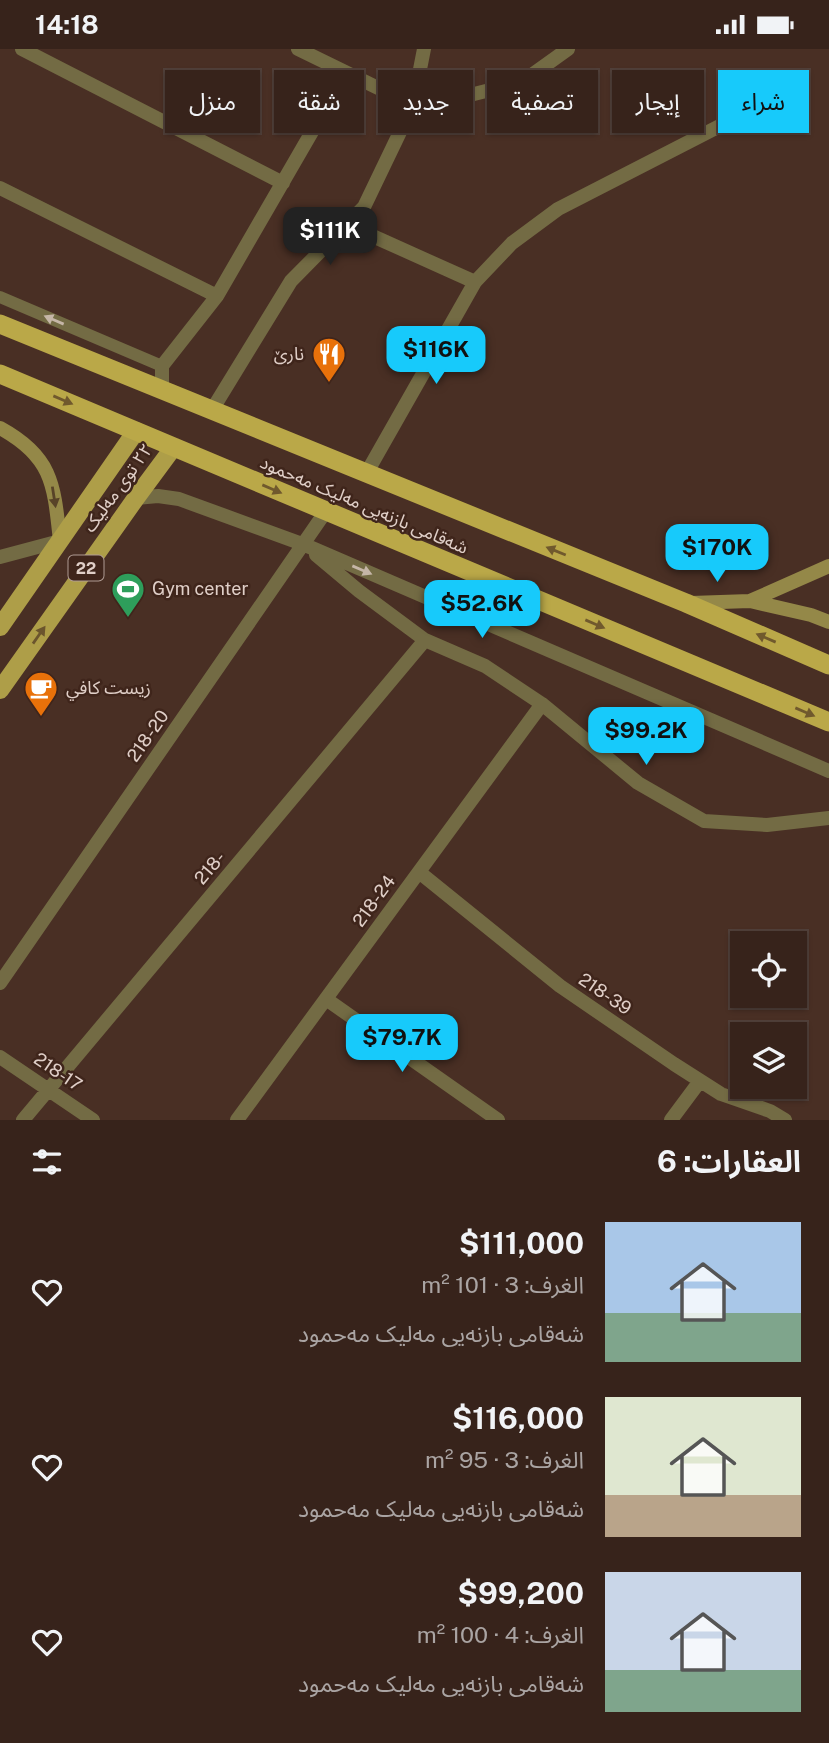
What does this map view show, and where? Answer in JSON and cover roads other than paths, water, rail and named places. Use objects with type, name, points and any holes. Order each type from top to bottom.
[{"type":"highway","name":"شەقامی بازنەیی مەلیک مەحمود","points":[[0,324],[686,603],[829,665]]},
{"type":"highway","name":"شەقامی بازنەیی مەلیک مەحمود","points":[[0,374],[829,722]]},
{"type":"main road","points":[[0,428],[20,438],[38,456],[50,475],[60,541]]},
{"type":"main road","name":"٢٢ توی مەلیک","points":[[0,627],[136,431]]},
{"type":"main road","name":"٢٢ توی مەلیک","points":[[0,690],[173,448]]},
{"type":"main road","points":[[750,601],[829,566]]},
{"type":"main road","points":[[686,603],[750,601],[811,615],[829,622]]},
{"type":"street","points":[[22,49],[282,183]]},
{"type":"street","points":[[298,49],[340,70]]},
{"type":"street","points":[[420,70],[424,49]]},
{"type":"street","points":[[473,94],[522,82],[568,49]]},
{"type":"street","points":[[366,474],[475,282],[512,243],[558,209],[718,127]]},
{"type":"street","points":[[162,391],[162,366],[217,296],[311,133]]},
{"type":"street","points":[[212,410],[291,281],[364,207],[400,133]]},
{"type":"street","points":[[0,188],[217,296]]},
{"type":"street","points":[[348,225],[475,282]]},
{"type":"street","points":[[135,498],[158,496],[179,499],[304,545],[829,771]]},
{"type":"street","name":"218-20","points":[[0,983],[326,511]]},
{"type":"street","points":[[0,558],[60,541]]},
{"type":"street","points":[[304,545],[359,591],[425,640],[485,666],[542,704],[638,783],[704,821],[766,825],[829,818]]},
{"type":"street","name":"218-","points":[[23,1120],[425,640]]},
{"type":"street","name":"218-24","points":[[237,1120],[542,704]]},
{"type":"street","name":"218-39","points":[[419,872],[560,986],[699,1081],[721,1094],[770,1111],[785,1120]]},
{"type":"street","points":[[326,999],[498,1120]]},
{"type":"street","name":"218-17","points":[[0,1057],[93,1120]]},
{"type":"street","points":[[671,1120],[699,1081]]},
{"type":"lane","points":[[0,297],[162,366]]},
{"type":"place","name":"نارێ","points":[[329,384]]},
{"type":"place","name":"Gym center","points":[[128,619]]},
{"type":"place","name":"زيست كافي","points":[[41,718]]}]
